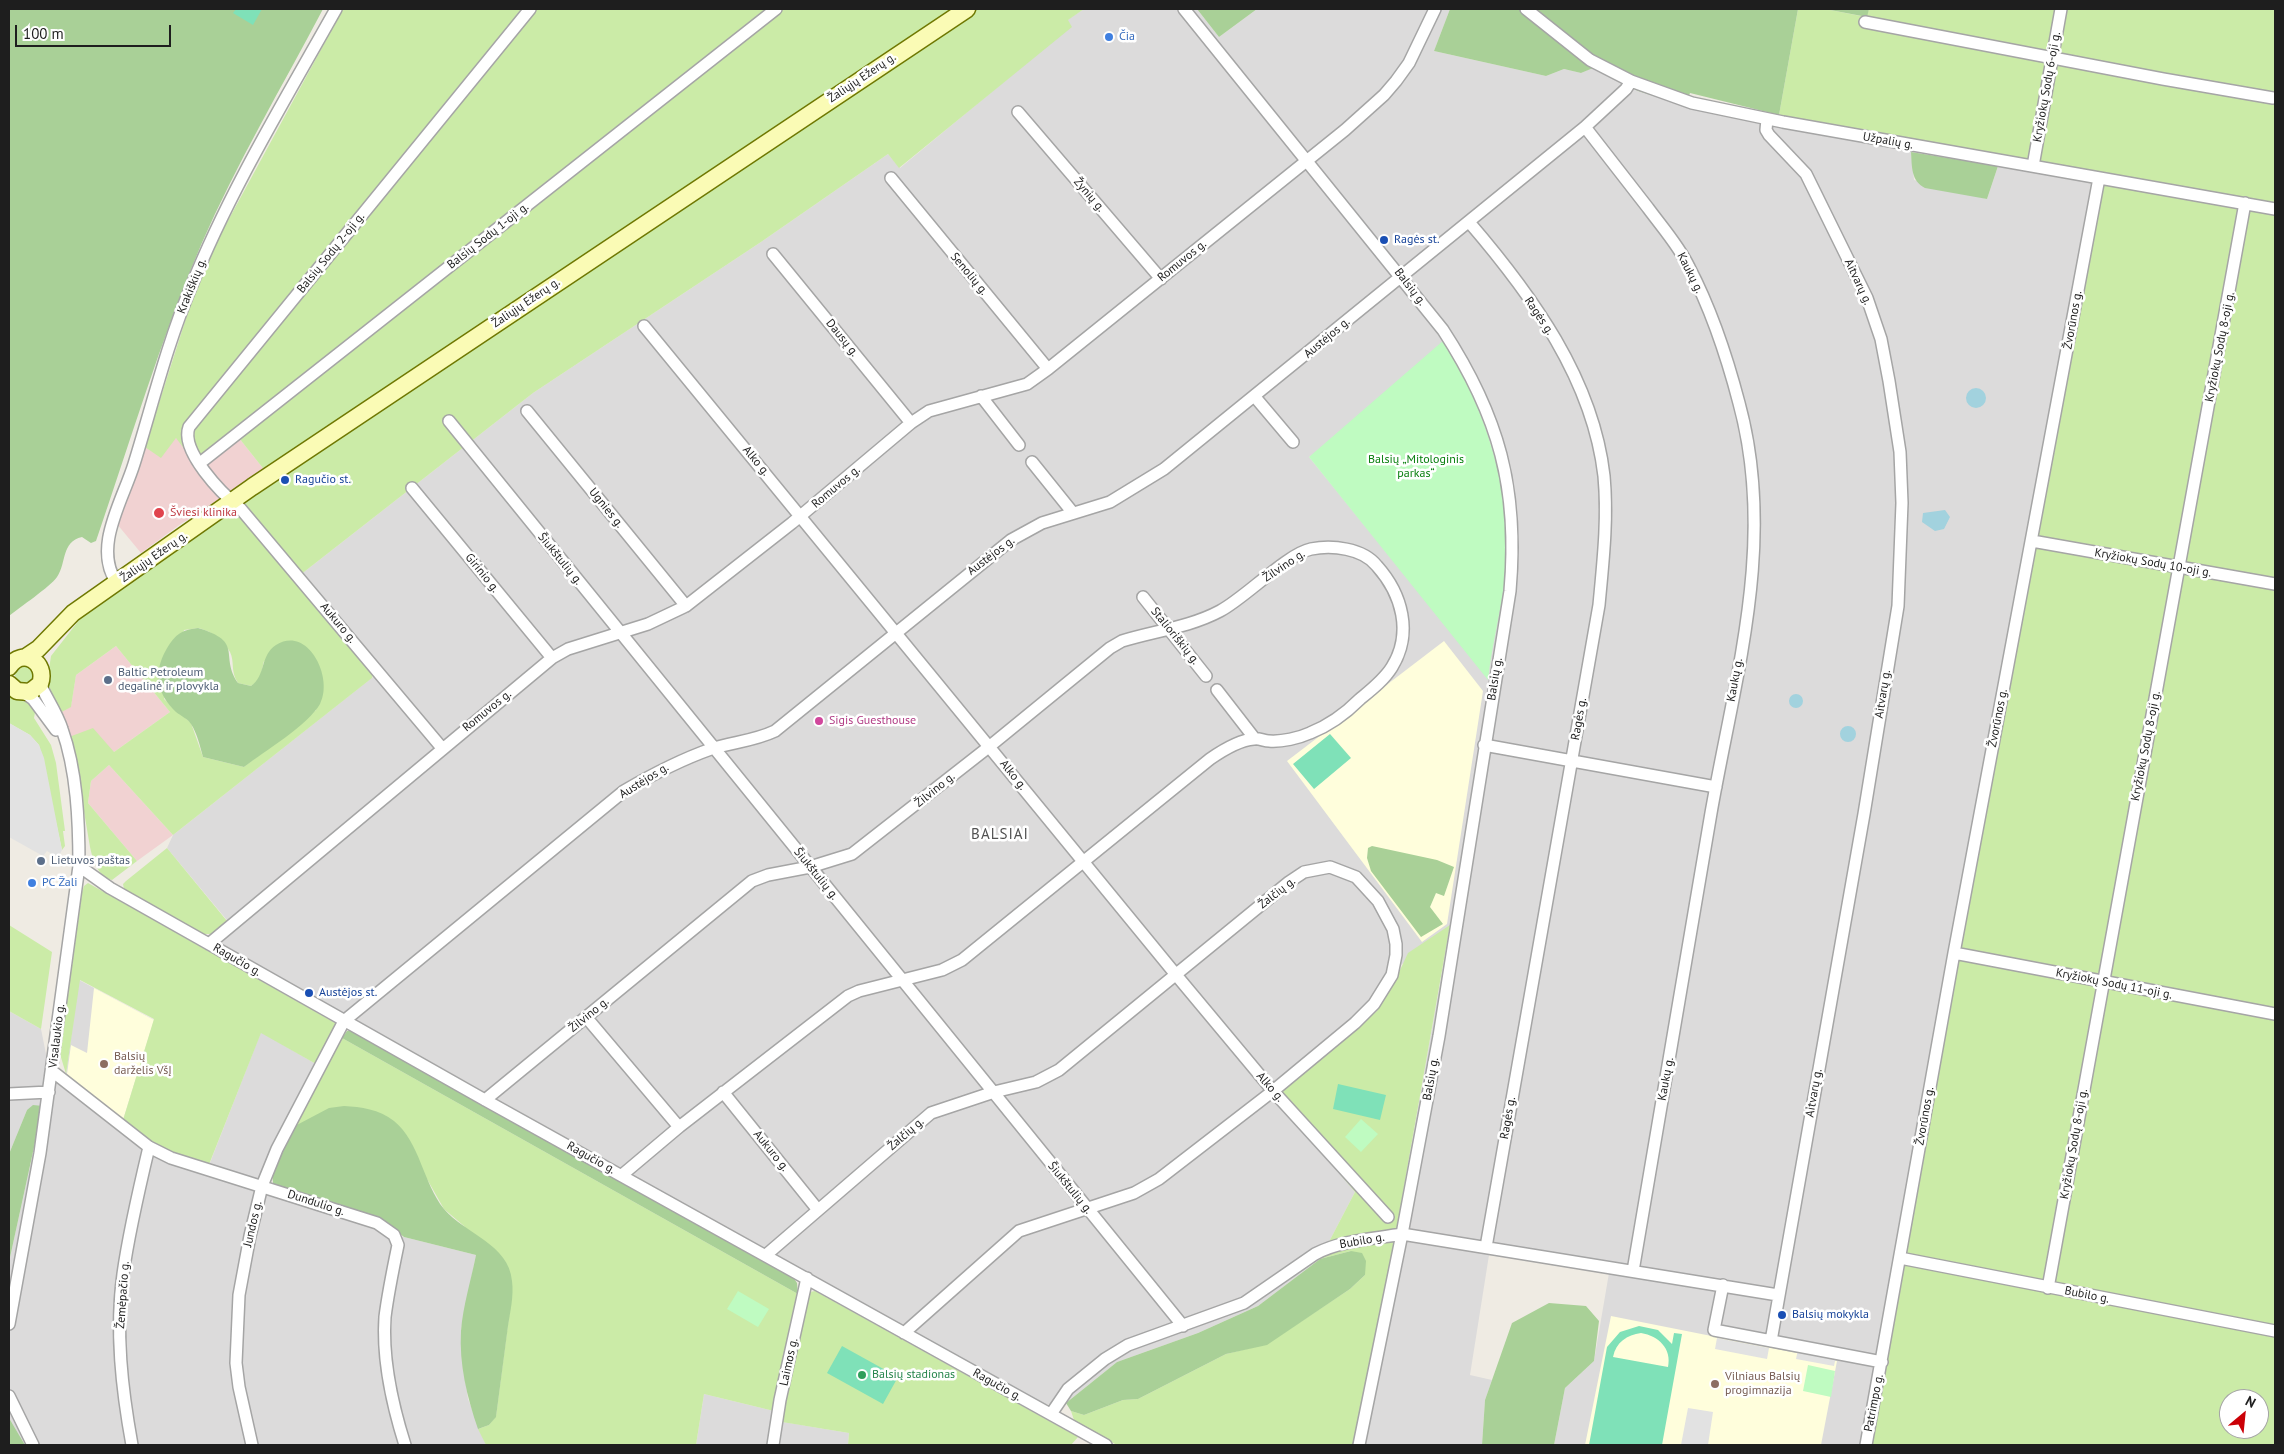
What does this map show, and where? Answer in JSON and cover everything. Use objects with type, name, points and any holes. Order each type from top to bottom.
[{"type":"main road","name":"Žaliųjų Ežerų g.","points":[[9,667],[18,658],[26,657],[38,649],[73,613],[89,604],[232,501],[958,11]]},
{"type":"main road","name":"Žaliųjų Ežerų g.","points":[[41,667],[52,648],[89,604]]},
{"type":"main road","points":[[13,688],[36,689],[40,684],[41,667],[37,662],[26,657]]},
{"type":"street","name":"Krakiškių g.","points":[[117,583],[110,571],[107,555],[110,532],[129,482],[190,289],[232,198],[336,9]]},
{"type":"street","name":"Balsių Sodų 2-oji g.","points":[[232,501],[200,463],[187,441],[189,427],[530,9]]},
{"type":"street","name":"Balsių Sodų 1-oji g.","points":[[200,463],[776,9]]},
{"type":"street","name":"Balsių g.","points":[[1184,9],[1444,330],[1470,375],[1493,430],[1510,489],[1512,520],[1510,591],[1438,1036],[1402,1234],[1359,1445]]},
{"type":"street","name":"Romuvos g.","points":[[209,944],[552,658],[568,649],[666,618],[686,606],[801,515],[911,423],[929,411],[1027,384],[1048,369],[1346,130],[1390,88],[1409,63],[1435,9]]},
{"type":"street","name":"Užpalių g.","points":[[1526,9],[1590,60],[1631,81],[1692,102],[1767,119],[2275,209]]},
{"type":"street","name":"Kryžiokų Sodų 6-oji g.","points":[[2033,166],[2061,9]]},
{"type":"street","points":[[1865,22],[2273,98]]},
{"type":"street","name":"Austėjos g.","points":[[344,1021],[624,791],[669,765],[714,748],[756,740],[775,731],[1011,540],[1042,523],[1110,502],[1136,489],[1164,470],[1585,127],[1626,89],[1631,81]]},
{"type":"street","name":"Žynių g.","points":[[1018,112],[1161,279]]},
{"type":"street","name":"Aitvarų g.","points":[[1767,119],[1766,130],[1769,135],[1806,174],[1866,298],[1881,339],[1891,389],[1900,452],[1902,503],[1898,606],[1864,814],[1778,1296]]},
{"type":"street","name":"Kaukų g.","points":[[1585,127],[1667,233],[1689,266],[1717,332],[1740,403],[1749,446],[1756,518],[1753,578],[1633,1271]]},
{"type":"street","name":"Senolių g.","points":[[891,178],[1048,369]]},
{"type":"street","name":"Žvorūnos g.","points":[[1882,1362],[1954,953],[2099,178]]},
{"type":"street","name":"Kryžiokų Sodų 8-oji g.","points":[[2048,1288],[2245,203]]},
{"type":"street","name":"Ragės g.","points":[[1469,222],[1521,289],[1570,364],[1592,421],[1599,451],[1606,500],[1602,578],[1595,632],[1486,1247]]},
{"type":"street","name":"Dausų g.","points":[[772,254],[911,423]]},
{"type":"street","name":"Alko g.","points":[[644,326],[801,515],[1176,976],[1273,1091],[1388,1217]]},
{"type":"street","points":[[981,396],[1019,445]]},
{"type":"street","points":[[1255,396],[1293,442]]},
{"type":"street","name":"Ugnies g.","points":[[527,411],[686,606]]},
{"type":"street","name":"Šiukštulių g.","points":[[449,421],[619,633],[1183,1326]]},
{"type":"street","points":[[1032,462],[1073,513]]},
{"type":"street","name":"Girinio g.","points":[[412,488],[552,658]]},
{"type":"street","name":"Aukuro g.","points":[[232,501],[252,521],[442,748]]},
{"type":"street","name":"Kryžiokų Sodų 10-oji g.","points":[[2032,541],[2275,584]]},
{"type":"street","name":"Žilvino g.","points":[[485,1100],[752,880],[810,867],[852,854],[990,746],[1110,648],[1122,641],[1202,620],[1223,610],[1295,557],[1308,550],[1322,548],[1355,551],[1371,559],[1386,576],[1396,592],[1403,619],[1400,652],[1391,668],[1377,685],[1350,709],[1310,734],[1270,741],[1255,739],[1225,749],[1210,758],[962,960],[942,970],[848,996],[679,1127],[622,1176]]},
{"type":"street","name":"Stalioriškių g.","points":[[1143,597],[1206,676]]},
{"type":"street","name":"Visalaukio g.","points":[[9,1324],[49,1092],[79,866],[72,777],[66,746],[61,726],[40,684]]},
{"type":"street","name":"Visalaukio g.","points":[[13,688],[33,699],[66,746]]},
{"type":"street","points":[[1217,690],[1255,739]]},
{"type":"street","points":[[1484,745],[1716,787]]},
{"type":"street","name":"Ragučio g.","points":[[79,866],[110,888],[344,1021],[1106,1445]]},
{"type":"street","name":"Žalčių g.","points":[[766,1256],[931,1113],[994,1092],[1036,1082],[1059,1070],[1289,882],[1304,872],[1330,867],[1356,877],[1367,886],[1378,901],[1393,930],[1396,944],[1392,975],[1374,1004],[1355,1023],[1273,1091],[1148,1187],[1018,1231],[904,1333]]},
{"type":"street","name":"Kryžiokų Sodų 11-oji g.","points":[[1954,953],[2275,1014]]},
{"type":"street","points":[[586,1017],[679,1127]]},
{"type":"street","name":"Jundos g.","points":[[252,1445],[239,1387],[236,1363],[237,1328],[244,1266],[262,1186],[296,1110],[344,1021]]},
{"type":"street","name":"Dundulio g.","points":[[52,1071],[149,1147],[171,1158],[377,1222],[390,1231],[398,1240],[385,1318],[385,1343],[391,1396],[405,1445]]},
{"type":"street","points":[[9,1094],[49,1092]]},
{"type":"street","name":"Aukuro g.","points":[[724,1092],[818,1210]]},
{"type":"street","name":"Žemėpačio g.","points":[[132,1445],[120,1354],[122,1276],[129,1233],[149,1147]]},
{"type":"street","name":"Bubilo g.","points":[[1050,1414],[1068,1389],[1105,1359],[1128,1345],[1244,1303],[1327,1248],[1402,1234],[1723,1285],[1778,1296]]},
{"type":"street","name":"Bubilo g.","points":[[1900,1258],[2275,1331]]},
{"type":"street","name":"Laimos g.","points":[[773,1445],[780,1400],[807,1278]]},
{"type":"street","points":[[1723,1285],[1714,1330],[1882,1362]]},
{"type":"street","points":[[1771,1341],[1778,1296]]},
{"type":"street","name":"Patrimpo g.","points":[[1866,1445],[1882,1362]]},
{"type":"street","points":[[9,1396],[33,1445]]},
{"type":"shaded area","points":[[1084,9],[1197,9],[1219,37],[1257,9],[1450,9],[1434,51],[1546,76],[1564,69],[1581,73],[1592,68],[1638,91],[1685,106],[1911,152],[1914,180],[1987,199],[1998,166],[2093,183],[1869,1445],[1554,1445],[1565,1388],[1594,1361],[1609,1273],[1489,1255],[1470,1375],[1492,1380],[1485,1400],[1482,1445],[1354,1445],[1393,1249],[1450,926],[1401,965],[1392,987],[1377,1011],[1274,1096],[1355,1192],[1320,1259],[1258,1306],[1198,1333],[1117,1362],[1066,1403],[1043,1405],[220,944],[231,925],[167,848],[173,835],[373,677],[295,579],[533,393],[761,242],[888,154],[900,168],[1071,26],[1067,20]],"holes":[[[1459,367],[1490,443],[1506,512],[1470,642],[1453,634],[1309,457]]]},
{"type":"shaded area","points":[[176,438],[239,438],[266,472],[210,508],[182,523],[141,553],[117,524],[145,447]]},
{"type":"shaded area","points":[[1444,641],[1483,691],[1447,924],[1422,942],[1287,761]]},
{"type":"shaded area","points":[[116,646],[170,712],[114,752],[69,737],[58,714],[71,706],[76,675]]},
{"type":"shaded area","points":[[9,723],[30,735],[39,745],[44,758],[62,850],[58,858],[47,851],[43,856],[9,837]]},
{"type":"shaded area","points":[[109,765],[173,835],[137,861],[88,803],[91,781]]},
{"type":"shaded area","points":[[79,980],[154,1020],[123,1120],[206,1173],[261,1032],[316,1064],[256,1189],[404,1237],[476,1255],[461,1330],[468,1399],[486,1445],[25,1445],[9,1418],[9,1262],[43,1106],[27,1110],[9,1154],[9,1011],[41,1029],[49,1069],[66,1074]]},
{"type":"shaded area","name":"Balsių darželis VšĮ","points":[[94,988],[154,1020],[123,1120],[67,1074],[71,1045],[87,1053]]},
{"type":"shaded area","name":"Vilniaus Balsių progimnazija","points":[[1611,1316],[1837,1361],[1821,1445],[1585,1445]]},
{"type":"shaded area","points":[[1717,1338],[1769,1348],[1767,1359],[1715,1349]]},
{"type":"shaded area","points":[[1800,1340],[1874,1353],[1872,1363],[1836,1356],[1834,1366],[1796,1359]]},
{"type":"shaded area","points":[[704,1394],[774,1411],[783,1422],[849,1433],[848,1445],[696,1445]]},
{"type":"shaded area","points":[[1688,1408],[1713,1412],[1708,1445],[1681,1445]]},
{"type":"green space","points":[[9,9],[323,9],[244,155],[201,245],[159,355],[96,541],[91,543],[82,537],[71,543],[67,548],[57,577],[9,616]]},
{"type":"green space","points":[[236,9],[262,9],[253,25],[233,13]]},
{"type":"green space","points":[[343,9],[953,9],[266,472],[239,438],[198,467],[176,438],[161,458],[145,447],[188,312],[218,239]]},
{"type":"green space","points":[[976,9],[1084,9],[1068,20],[1072,27],[899,168],[888,154],[761,242],[533,393],[295,579],[373,674],[372,678],[173,835],[109,765],[91,781],[88,803],[137,861],[112,880],[103,875],[96,867],[90,847],[73,747],[69,737],[93,728],[114,752],[170,712],[116,646],[76,675],[71,707],[58,714],[46,690],[51,656],[80,619],[224,514]],"holes":[[[199,628],[213,634],[227,647],[238,683],[251,686],[257,682],[264,661],[316,710],[244,767],[203,757],[191,723],[164,699],[184,630]]]},
{"type":"green space","points":[[1197,9],[1257,9],[1219,37]]},
{"type":"green space","points":[[1450,9],[1798,9],[1779,115],[1690,93],[1685,106],[1638,91],[1593,68],[1581,73],[1564,69],[1546,76],[1434,51]]},
{"type":"green space","points":[[1798,9],[1825,9],[1866,17],[1869,9],[2275,9],[2275,1445],[1869,1445],[2032,541],[2094,172],[1779,115]]},
{"type":"green space","points":[[1825,9],[1869,9],[1867,17]]},
{"type":"green space","points":[[1911,152],[1998,166],[1987,199],[1925,188],[1920,185],[1912,168]]},
{"type":"green space","name":"Balsių „Mitologinis parkas“","points":[[1444,340],[1483,421],[1500,478],[1504,508],[1507,537],[1506,567],[1488,680],[1309,457]]},
{"type":"green space","points":[[198,628],[212,633],[226,644],[230,665],[238,683],[251,686],[256,682],[267,654],[276,645],[288,641],[298,642],[308,648],[321,669],[324,681],[323,693],[320,704],[314,712],[296,729],[244,767],[203,757],[197,735],[191,724],[176,712],[161,691],[158,675],[166,650],[179,634]]},
{"type":"green space","points":[[20,666],[28,666],[33,671],[31,682],[20,684],[15,679],[15,671]]},
{"type":"green space","points":[[9,692],[28,700],[36,707],[34,718],[51,745],[56,763],[65,831],[63,831],[65,846],[62,850],[39,745],[30,735],[9,723]]},
{"type":"green space","points":[[1330,734],[1351,758],[1314,789],[1293,764]]},
{"type":"green space","points":[[1372,846],[1437,860],[1454,867],[1444,896],[1436,893],[1430,907],[1443,924],[1421,937],[1371,871],[1367,858],[1368,848]]},
{"type":"green space","points":[[167,848],[227,921],[212,934],[202,934],[124,889],[123,884],[126,881]]},
{"type":"green space","points":[[88,883],[337,1024],[316,1064],[261,1033],[208,1167],[150,1142],[123,1120],[154,1019],[80,980],[66,1074],[60,1054],[82,892],[84,886]]},
{"type":"green space","points":[[9,925],[52,952],[41,1029],[9,1011]]},
{"type":"green space","points":[[1450,925],[1393,1249],[1354,1445],[1117,1445],[1079,1424],[1074,1420],[1071,1411],[1084,1415],[1123,1400],[1138,1399],[1226,1354],[1267,1344],[1350,1289],[1365,1275],[1351,1251],[1320,1259],[1355,1192],[1274,1096],[1377,1011],[1392,987],[1408,953]]},
{"type":"green space","points":[[353,1030],[793,1277],[797,1283],[798,1294],[342,1038],[347,1031]]},
{"type":"green space","points":[[342,1038],[798,1294],[774,1411],[704,1394],[696,1445],[486,1445],[478,1429],[489,1425],[496,1416],[511,1301],[464,1226],[444,1209],[427,1179],[293,1127]]},
{"type":"green space","points":[[1338,1084],[1386,1095],[1380,1120],[1333,1109]]},
{"type":"green space","points":[[33,1105],[43,1106],[9,1262],[9,1154],[27,1110]]},
{"type":"green space","points":[[344,1106],[376,1111],[394,1121],[410,1140],[431,1187],[444,1209],[463,1226],[495,1249],[509,1268],[512,1281],[512,1304],[496,1417],[489,1425],[478,1429],[467,1393],[461,1356],[462,1322],[476,1255],[404,1237],[386,1223],[277,1187],[273,1183],[272,1172],[293,1127],[329,1108]]},
{"type":"green space","points":[[1361,1119],[1378,1134],[1361,1152],[1345,1137]]},
{"type":"green space","points":[[1351,1251],[1362,1253],[1366,1261],[1365,1275],[1350,1289],[1267,1345],[1226,1354],[1138,1399],[1123,1400],[1084,1415],[1071,1411],[1066,1403],[1117,1362],[1198,1333],[1258,1306],[1320,1259]]},
{"type":"green space","points":[[738,1291],[769,1309],[758,1327],[727,1309]]},
{"type":"green space","points":[[815,1291],[1078,1437],[1071,1445],[848,1445],[849,1433],[782,1422],[808,1295],[810,1292]]},
{"type":"green space","points":[[1549,1303],[1586,1306],[1599,1321],[1594,1361],[1565,1388],[1554,1445],[1482,1445],[1485,1400],[1512,1323]]},
{"type":"green space","points":[[1639,1326],[1658,1330],[1672,1344],[1674,1333],[1682,1334],[1662,1445],[1589,1445],[1607,1347],[1620,1332]],"holes":[[[1641,1333],[1659,1340],[1663,1344],[1668,1355],[1668,1367],[1613,1357],[1619,1343],[1623,1340],[1631,1335]]]},
{"type":"green space","name":"Balsių stadionas","points":[[842,1346],[898,1377],[883,1404],[827,1373]]},
{"type":"green space","points":[[1808,1365],[1835,1371],[1831,1397],[1803,1391]]},
{"type":"green space","points":[[9,1418],[25,1445],[9,1445]]},
{"type":"water","points":[[1972,388],[1980,388],[1986,394],[1986,402],[1980,408],[1972,408],[1966,402],[1966,394]]},
{"type":"water","points":[[1945,510],[1950,517],[1944,529],[1935,531],[1922,522],[1923,513]]},
{"type":"water","points":[[1793,694],[1799,694],[1803,701],[1799,708],[1793,708],[1789,704],[1789,698]]},
{"type":"water","points":[[1848,726],[1854,728],[1856,734],[1854,740],[1848,742],[1842,740],[1840,734],[1842,728]]},
{"type":"place","name":"Čia","points":[[1109,37]]},
{"type":"place","name":"Ragės st.","points":[[1384,240]]},
{"type":"place","name":"Ragučio st.","points":[[285,480]]},
{"type":"place","name":"Šviesi klinika","points":[[159,513]]},
{"type":"place","name":"Baltic Petroleum degalinė ir plovykla","points":[[108,680]]},
{"type":"place","name":"Sigis Guesthouse","points":[[819,721]]},
{"type":"place","name":"Lietuvos paštas","points":[[41,861]]},
{"type":"place","name":"PC Žali","points":[[32,883]]},
{"type":"place","name":"Austėjos st.","points":[[309,993]]},
{"type":"place","name":"Balsių darželis VšĮ","points":[[104,1064]]},
{"type":"place","name":"Balsių mokykla","points":[[1782,1315]]},
{"type":"place","name":"Balsių stadionas","points":[[862,1375]]},
{"type":"place","name":"Vilniaus Balsių progimnazija","points":[[1715,1384]]},
{"type":"district","name":"BALSIAI","points":[[1000,835]]}]
